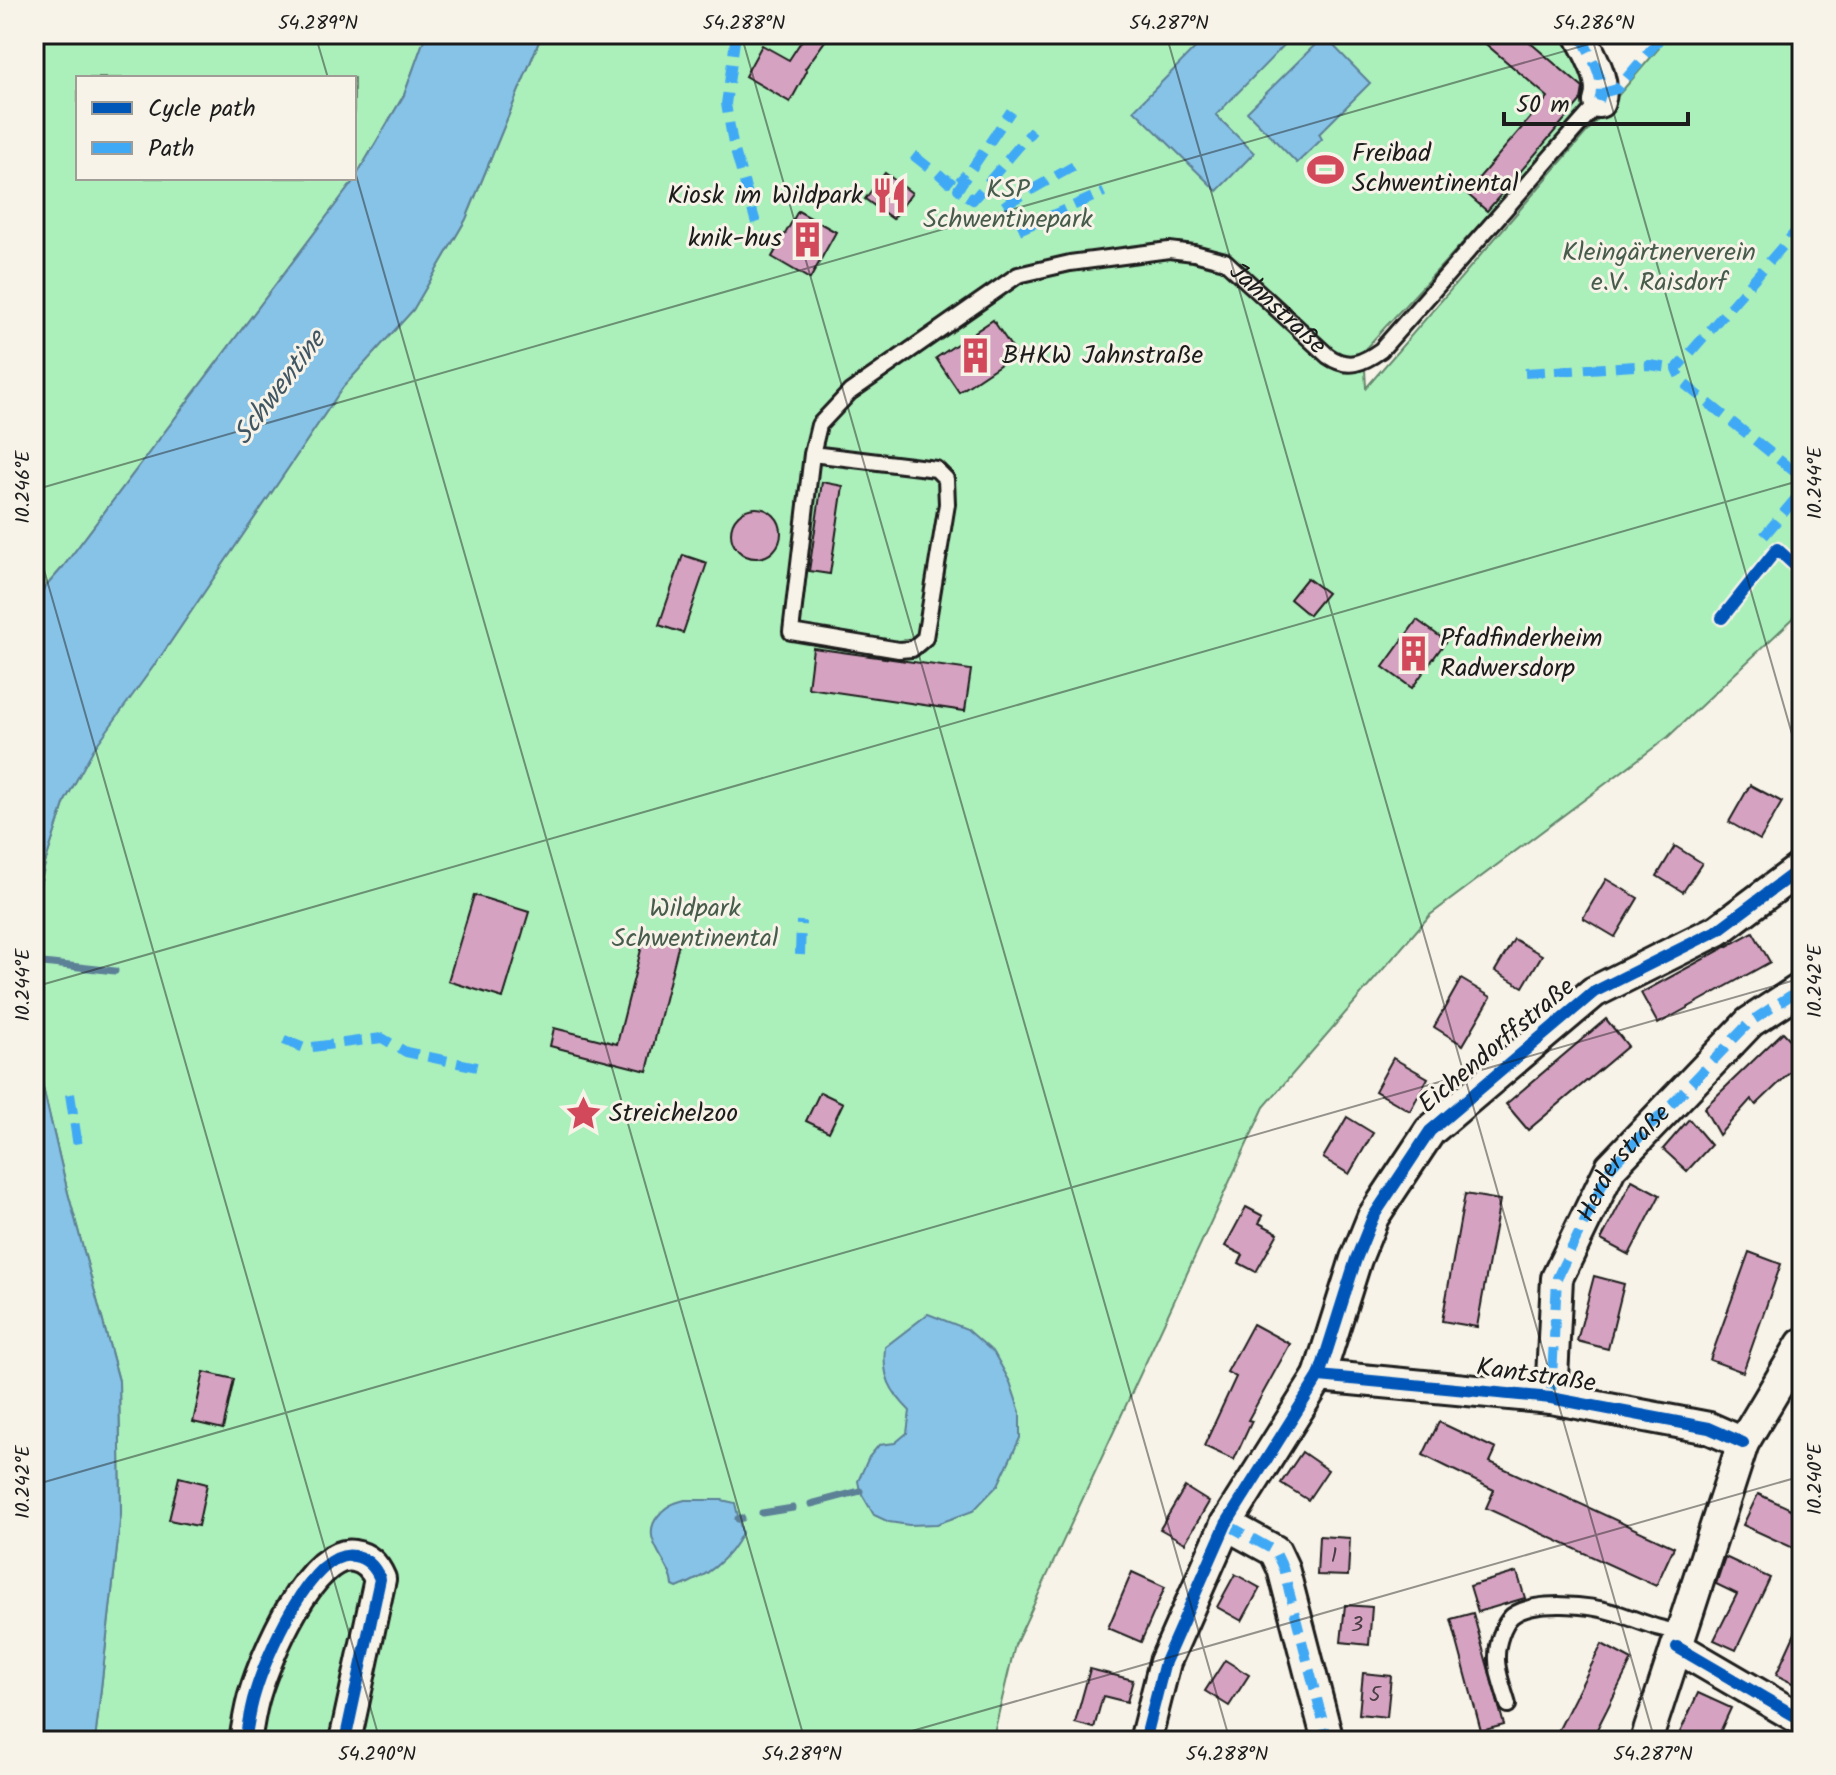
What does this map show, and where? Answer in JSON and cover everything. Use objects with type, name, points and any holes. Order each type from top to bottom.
[{"type":"street","name":"Jahnstraße","points":[[1580,34],[1598,73],[1602,93],[1599,102]]},
{"type":"street","name":"Eichendorffstraße","points":[[1145,1741],[1165,1662],[1226,1524],[1319,1376],[1356,1259],[1373,1217],[1430,1131],[1594,992],[1718,930],[1802,867]]},
{"type":"street","name":"Herderstraße","points":[[1551,1398],[1557,1278],[1611,1167],[1750,1022],[1802,988]]},
{"type":"street","points":[[1646,1741],[1743,1443],[1802,1344]]},
{"type":"street","name":"Kantstraße","points":[[1319,1376],[1551,1398],[1709,1428],[1743,1443]]},
{"type":"street","points":[[1226,1524],[1275,1551],[1283,1568],[1328,1741]]},
{"type":"street","points":[[245,1741],[254,1694],[299,1596],[323,1566],[342,1556],[355,1556],[369,1562],[380,1579],[345,1741]]},
{"type":"street","points":[[1679,1640],[1802,1720]]},
{"type":"lane","name":"Jahnstraße","points":[[812,454],[819,425],[850,392],[1018,275],[1070,263],[1169,250],[1225,261],[1337,362],[1357,364],[1369,359],[1381,350],[1599,102]]},
{"type":"lane","points":[[812,454],[936,469],[946,479],[947,504],[925,638],[912,649],[899,650],[791,632],[812,454]]},
{"type":"lane","points":[[1508,1705],[1497,1657],[1503,1627],[1513,1615],[1554,1606],[1585,1606],[1617,1613],[1679,1640]]},
{"type":"green space","points":[[34,34],[426,34],[404,95],[356,176],[356,76],[76,76],[76,180],[354,180],[63,567],[34,600]]},
{"type":"green space","name":"Wildpark Schwentinental","points":[[542,34],[1571,34],[1593,101],[1364,350],[1366,388],[1659,48],[1643,34],[1802,34],[1802,610],[1668,737],[1430,915],[1264,1107],[1015,1645],[992,1741],[95,1741],[121,1513],[119,1381],[68,1193],[39,1071],[34,945],[36,900],[46,860],[65,801],[93,749],[163,653],[343,387],[413,310],[466,219]]},
{"type":"water","name":"Schwentine","points":[[426,34],[542,34],[466,219],[413,310],[343,387],[163,653],[93,750],[65,801],[46,860],[36,900],[34,945],[34,600],[63,567],[356,180],[404,95]]},
{"type":"water","points":[[1209,34],[1295,34],[1216,115],[1254,153],[1217,191],[1134,110]]},
{"type":"water","points":[[1324,36],[1370,83],[1319,134],[1322,139],[1297,163],[1247,112]]},
{"type":"water","points":[[34,993],[39,1071],[68,1193],[119,1381],[121,1513],[95,1741],[34,1741]]},
{"type":"water","points":[[928,1314],[967,1329],[994,1353],[1010,1382],[1020,1412],[1020,1438],[998,1485],[973,1511],[937,1524],[909,1525],[889,1522],[874,1515],[860,1491],[858,1481],[869,1457],[879,1445],[895,1443],[907,1433],[910,1411],[889,1382],[885,1347]]},
{"type":"water","points":[[685,1500],[735,1503],[742,1533],[730,1552],[715,1567],[677,1588],[673,1586],[652,1534],[653,1525],[661,1513],[670,1505]]},
{"type":"building","points":[[806,34],[830,34],[805,69],[807,71],[790,102],[745,76],[762,45],[789,60]]},
{"type":"building","points":[[1474,34],[1520,34],[1583,88],[1581,100],[1487,211],[1466,193],[1548,97]]},
{"type":"building","name":"Kiosk im Wildpark","points":[[885,173],[912,193],[893,219],[865,199]]},
{"type":"building","name":"knik-hus","points":[[798,211],[836,232],[810,279],[772,257]]},
{"type":"building","name":"BHKW Jahnstraße","points":[[993,320],[1016,354],[959,392],[936,358]]},
{"type":"building","points":[[822,482],[843,486],[830,574],[809,571]]},
{"type":"building","points":[[756,508],[774,515],[781,533],[774,551],[756,558],[738,551],[731,533],[738,515]]},
{"type":"building","points":[[683,555],[707,563],[683,633],[659,625]]},
{"type":"building","points":[[1307,578],[1327,593],[1309,615],[1290,599]]},
{"type":"building","name":"Pfadfinderheim Radwersdorp","points":[[1417,620],[1446,641],[1412,688],[1383,667]]},
{"type":"building","points":[[813,648],[971,670],[965,711],[808,688]]},
{"type":"building","points":[[1750,785],[1782,802],[1760,840],[1729,822]]},
{"type":"building","points":[[1675,846],[1702,863],[1683,892],[1657,876]]},
{"type":"building","points":[[1606,879],[1638,898],[1615,937],[1583,918]]},
{"type":"building","points":[[474,895],[529,912],[503,998],[448,981]]},
{"type":"building","points":[[1753,932],[1770,962],[1658,1024],[1641,993]]},
{"type":"building","points":[[659,938],[679,943],[647,1071],[550,1046],[554,1028],[617,1044],[643,942],[657,945]]},
{"type":"building","points":[[1514,939],[1542,955],[1523,987],[1495,971]]},
{"type":"building","points":[[1461,979],[1491,997],[1463,1045],[1434,1027]]},
{"type":"building","points":[[1606,1019],[1628,1046],[1528,1130],[1506,1104]]},
{"type":"building","points":[[1783,1032],[1802,1052],[1802,1061],[1756,1105],[1751,1099],[1719,1135],[1704,1108]]},
{"type":"building","points":[[1393,1058],[1428,1078],[1410,1111],[1375,1091]]},
{"type":"building","points":[[820,1092],[843,1103],[829,1132],[806,1121]]},
{"type":"building","points":[[1347,1117],[1373,1133],[1349,1174],[1323,1158]]},
{"type":"building","points":[[1689,1119],[1711,1145],[1687,1171],[1663,1149]]},
{"type":"building","points":[[1632,1180],[1660,1195],[1629,1255],[1601,1240]]},
{"type":"building","points":[[1465,1194],[1500,1200],[1477,1327],[1442,1321]]},
{"type":"building","points":[[1246,1207],[1263,1216],[1259,1223],[1278,1233],[1256,1272],[1239,1263],[1243,1255],[1225,1246]]},
{"type":"building","points":[[1749,1252],[1781,1264],[1743,1372],[1710,1360]]},
{"type":"building","points":[[1594,1276],[1624,1284],[1608,1349],[1577,1341]]},
{"type":"building","points":[[1253,1324],[1290,1344],[1248,1420],[1252,1421],[1234,1460],[1204,1446],[1236,1377],[1227,1372]]},
{"type":"building","points":[[204,1372],[234,1379],[223,1429],[193,1422]]},
{"type":"building","points":[[1439,1422],[1496,1449],[1490,1462],[1674,1547],[1656,1586],[1486,1508],[1494,1490],[1423,1455]]},
{"type":"building","points":[[1302,1452],[1328,1470],[1308,1500],[1281,1483]]},
{"type":"building","points":[[179,1477],[207,1484],[198,1526],[169,1520]]},
{"type":"building","points":[[1185,1487],[1209,1502],[1185,1543],[1160,1529]]},
{"type":"building","points":[[1758,1494],[1802,1514],[1802,1552],[1743,1525]]},
{"type":"building","points":[[1319,1536],[1350,1538],[1348,1576],[1317,1575]]},
{"type":"building","points":[[1725,1557],[1770,1578],[1736,1650],[1714,1640],[1737,1594],[1716,1584]]},
{"type":"building","points":[[1132,1572],[1165,1587],[1141,1642],[1108,1628]]},
{"type":"building","points":[[1517,1572],[1525,1598],[1478,1612],[1470,1586]]},
{"type":"building","points":[[1235,1574],[1260,1588],[1242,1621],[1217,1607]]},
{"type":"building","points":[[1345,1605],[1372,1607],[1369,1645],[1341,1642]]},
{"type":"building","points":[[1473,1613],[1504,1725],[1481,1731],[1451,1619]]},
{"type":"building","points":[[1802,1618],[1802,1688],[1776,1675]]},
{"type":"building","points":[[1602,1644],[1632,1660],[1591,1741],[1553,1741]]},
{"type":"building","points":[[1225,1660],[1249,1675],[1229,1706],[1205,1691]]},
{"type":"building","points":[[1090,1669],[1133,1680],[1127,1702],[1103,1696],[1094,1728],[1075,1723]]},
{"type":"building","points":[[1363,1673],[1391,1676],[1387,1717],[1359,1714]]},
{"type":"building","points":[[1698,1693],[1731,1708],[1716,1741],[1676,1741]]},
{"type":"waterway","points":[[34,962],[115,971]]},
{"type":"waterway","points":[[811,1504],[860,1491]]},
{"type":"waterway","points":[[762,1513],[793,1508]]},
{"type":"waterway","points":[[738,1519],[742,1518]]},
{"type":"marked path","points":[[736,34],[726,104],[733,144],[756,223]]},
{"type":"marked path","points":[[1580,34],[1599,76],[1599,101]]},
{"type":"marked path","points":[[1602,93],[1617,89],[1664,34]]},
{"type":"marked path","points":[[962,192],[958,189],[1011,111]]},
{"type":"marked path","points":[[967,196],[973,200],[1033,130]]},
{"type":"marked path","points":[[913,155],[932,170]]},
{"type":"marked path","points":[[1005,199],[1008,203],[1074,166]]},
{"type":"marked path","points":[[938,173],[948,182],[956,172],[964,179]]},
{"type":"marked path","points":[[1019,230],[1104,192]]},
{"type":"marked path","points":[[1802,224],[1676,369],[1682,382],[1802,478]]},
{"type":"marked path","points":[[1525,373],[1650,365],[1676,369]]},
{"type":"marked path","points":[[1764,536],[1802,491]]},
{"type":"marked path","points":[[800,955],[801,921]]},
{"type":"marked path","points":[[1551,1398],[1557,1278],[1611,1167],[1750,1022],[1802,988]]},
{"type":"marked path","points":[[284,1040],[304,1048],[382,1038],[406,1052],[486,1069]]},
{"type":"marked path","points":[[70,1094],[79,1153]]},
{"type":"marked path","points":[[1226,1524],[1275,1551],[1283,1568],[1328,1741]]},
{"type":"marked path","points":[[742,1741],[747,1737],[774,1737],[782,1741]]},
{"type":"cycle path","points":[[1722,618],[1777,549],[1802,572]]},
{"type":"cycle path","points":[[1145,1741],[1165,1662],[1226,1524],[1319,1376],[1356,1259],[1373,1217],[1430,1131],[1594,992],[1718,930],[1802,867]]},
{"type":"cycle path","points":[[1319,1376],[1551,1398],[1709,1428],[1743,1443]]},
{"type":"cycle path","points":[[245,1741],[260,1677],[292,1609],[322,1569],[338,1558],[354,1556],[370,1564],[380,1579],[345,1741]]},
{"type":"cycle path","points":[[1677,1647],[1802,1720]]},
{"type":"place","name":"Freibad Schwentinental","points":[[1326,169]]},
{"type":"place","name":"Kiosk im Wildpark","points":[[889,196]]},
{"type":"place","name":"knik-hus","points":[[808,239]]},
{"type":"place","name":"BHKW Jahnstraße","points":[[976,356]]},
{"type":"place","name":"Pfadfinderheim Radwersdorp","points":[[1414,654]]},
{"type":"place","name":"Streichelzoo","points":[[583,1114]]},
{"type":"park label","name":"KSP Schwentinepark","points":[[1008,205]]},
{"type":"park label","name":"Kleingärtnerverein e.V. Raisdorf","points":[[1659,268]]}]
